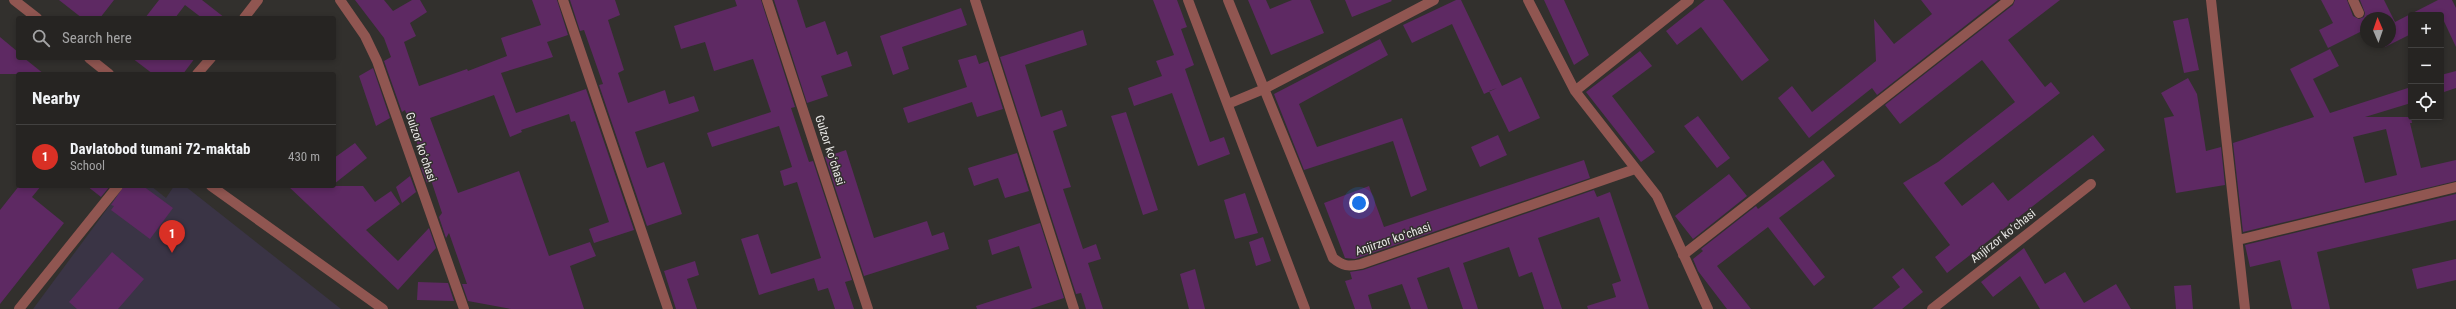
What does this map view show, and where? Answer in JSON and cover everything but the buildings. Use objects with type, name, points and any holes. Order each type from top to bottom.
[{"type":"street","points":[[14,0],[35,16]]},
{"type":"street","points":[[246,16],[258,0]]},
{"type":"street","name":"Gulzor koʻchasi","points":[[340,0],[365,36],[377,61],[464,309]]},
{"type":"street","points":[[563,0],[668,309]]},
{"type":"street","name":"Gulzor koʻchasi","points":[[767,0],[868,309]]},
{"type":"street","points":[[975,0],[1074,309]]},
{"type":"street","points":[[1188,0],[1305,309]]},
{"type":"street","name":"Anjirzor koʻchasi","points":[[1228,0],[1333,258],[1346,266],[1361,264],[1635,169]]},
{"type":"street","points":[[1228,104],[1264,89],[1434,0]]},
{"type":"street","points":[[1528,0],[1575,91],[1657,196],[1708,309]]},
{"type":"street","points":[[1575,91],[1689,0]]},
{"type":"street","points":[[1683,255],[2009,0]]},
{"type":"street","points":[[2211,0],[2238,240],[2244,309]]},
{"type":"street","points":[[2353,0],[2359,13]]},
{"type":"street","points":[[92,60],[106,72]]},
{"type":"street","points":[[199,72],[209,60]]},
{"type":"street","name":"Anjirzor koʻchasi","points":[[1932,309],[2091,184]]},
{"type":"street","points":[[2238,240],[2456,187]]},
{"type":"street","points":[[19,309],[116,188]]},
{"type":"street","points":[[214,188],[383,309]]},
{"type":"shaded area","points":[[123,188],[154,188],[166,198],[173,188],[188,188],[341,309],[33,309]]},
{"type":"place","name":"Davlatobod tumani 72-maktab","points":[[172,253]]}]
